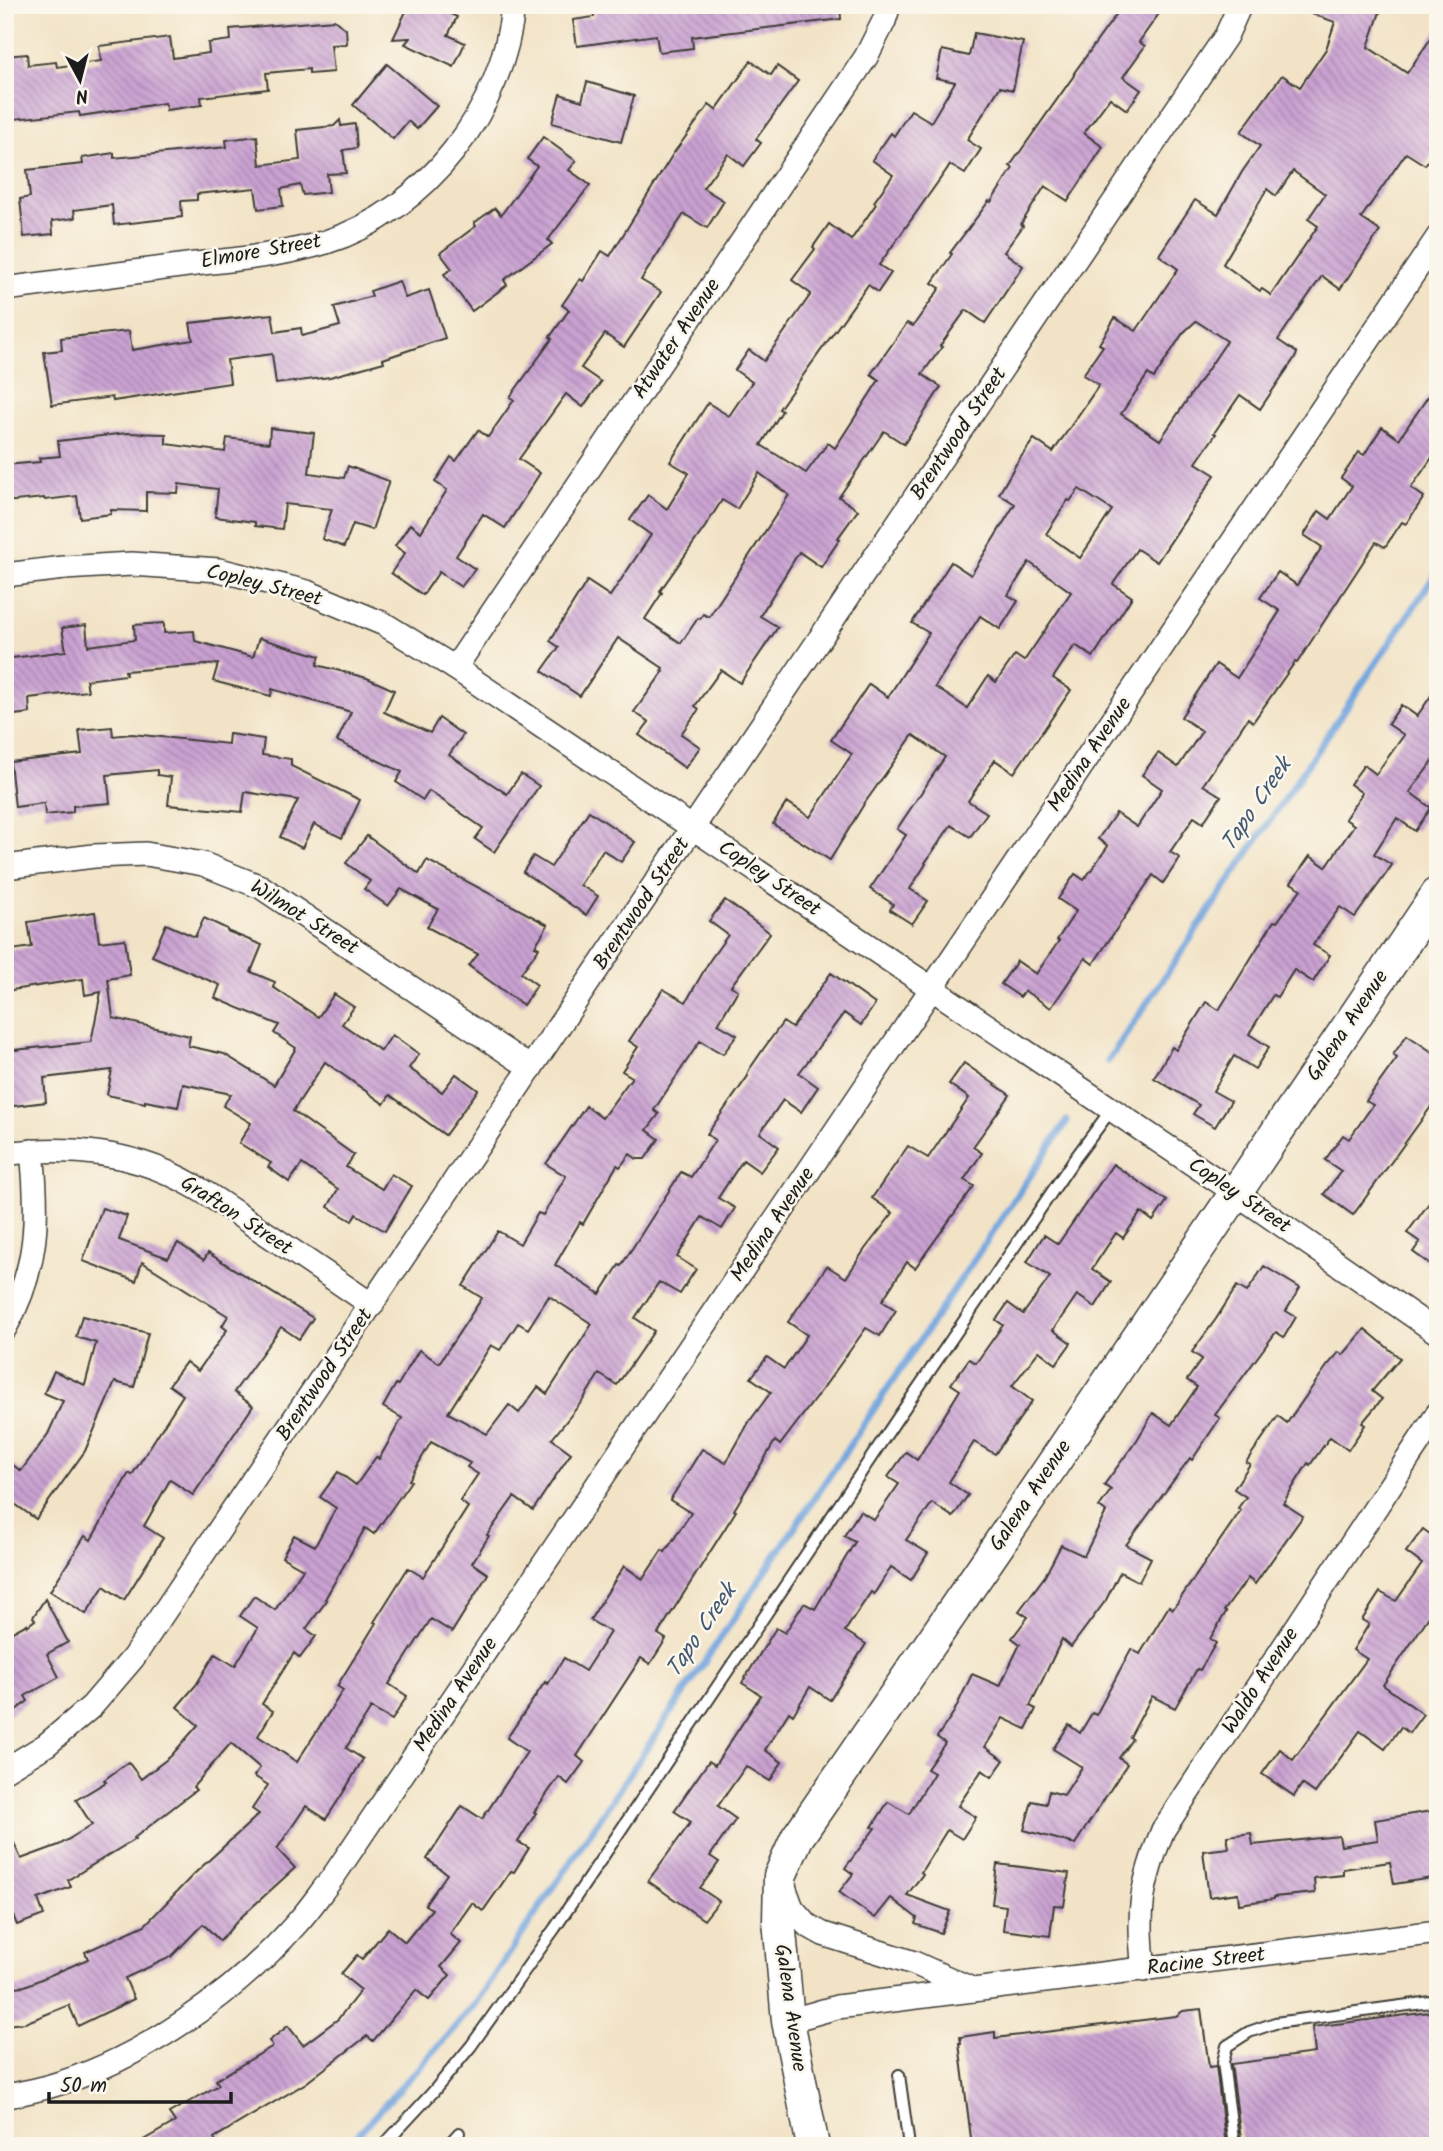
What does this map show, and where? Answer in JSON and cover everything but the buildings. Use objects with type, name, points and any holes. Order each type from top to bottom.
[{"type":"street","name":"Elmore Street","points":[[5,289],[271,254],[327,242],[368,224],[412,195],[447,161],[477,120],[498,74],[512,24],[513,5]]},
{"type":"street","name":"Atwater Avenue","points":[[455,668],[866,57],[884,22],[889,5]]},
{"type":"street","name":"Brentwood Street","points":[[5,1770],[46,1745],[92,1706],[133,1658],[1226,36],[1240,5]]},
{"type":"street","name":"Medina Avenue","points":[[5,2097],[50,2086],[85,2073],[160,2037],[213,2001],[259,1962],[296,1924],[334,1877],[1438,237]]},
{"type":"street","name":"Copley Street","points":[[5,575],[132,564],[219,570],[307,592],[384,624],[455,668],[694,828],[1236,1193],[1438,1333]]},
{"type":"street","name":"Wilmot Street","points":[[5,867],[94,856],[146,854],[203,864],[261,887],[531,1068]]},
{"type":"street","name":"Galena Avenue","points":[[813,2146],[788,2021],[779,1920],[780,1877],[797,1838],[1438,893]]},
{"type":"street","name":"Grafton Street","points":[[5,1154],[65,1150],[103,1153],[142,1163],[173,1175],[213,1197],[372,1305]]},
{"type":"street","points":[[5,1328],[16,1308],[28,1271],[35,1232],[37,1196],[32,1151]]},
{"type":"street","name":"Waldo Avenue","points":[[1144,1970],[1139,1936],[1141,1896],[1163,1830],[1438,1413]]},
{"type":"street","points":[[780,1877],[792,1908],[807,1925],[823,1934],[914,1963],[974,1990]]},
{"type":"street","name":"Racine Street","points":[[788,2021],[837,2007],[1438,1932]]},
{"type":"lane","points":[[383,2146],[471,2046],[555,1928],[906,1405],[1073,1161],[1111,1110]]},
{"type":"lane","points":[[1234,2146],[1223,2062],[1227,2046],[1249,2032],[1275,2023],[1438,2001]]},
{"type":"lane","points":[[899,2075],[909,2146]]},
{"type":"lane","points":[[447,2146],[459,2133]]},
{"type":"waterway","name":"Tapo Creek","points":[[1108,1061],[1438,571]]},
{"type":"waterway","name":"Tapo Creek","points":[[347,2146],[476,2003],[1067,1121]]}]
